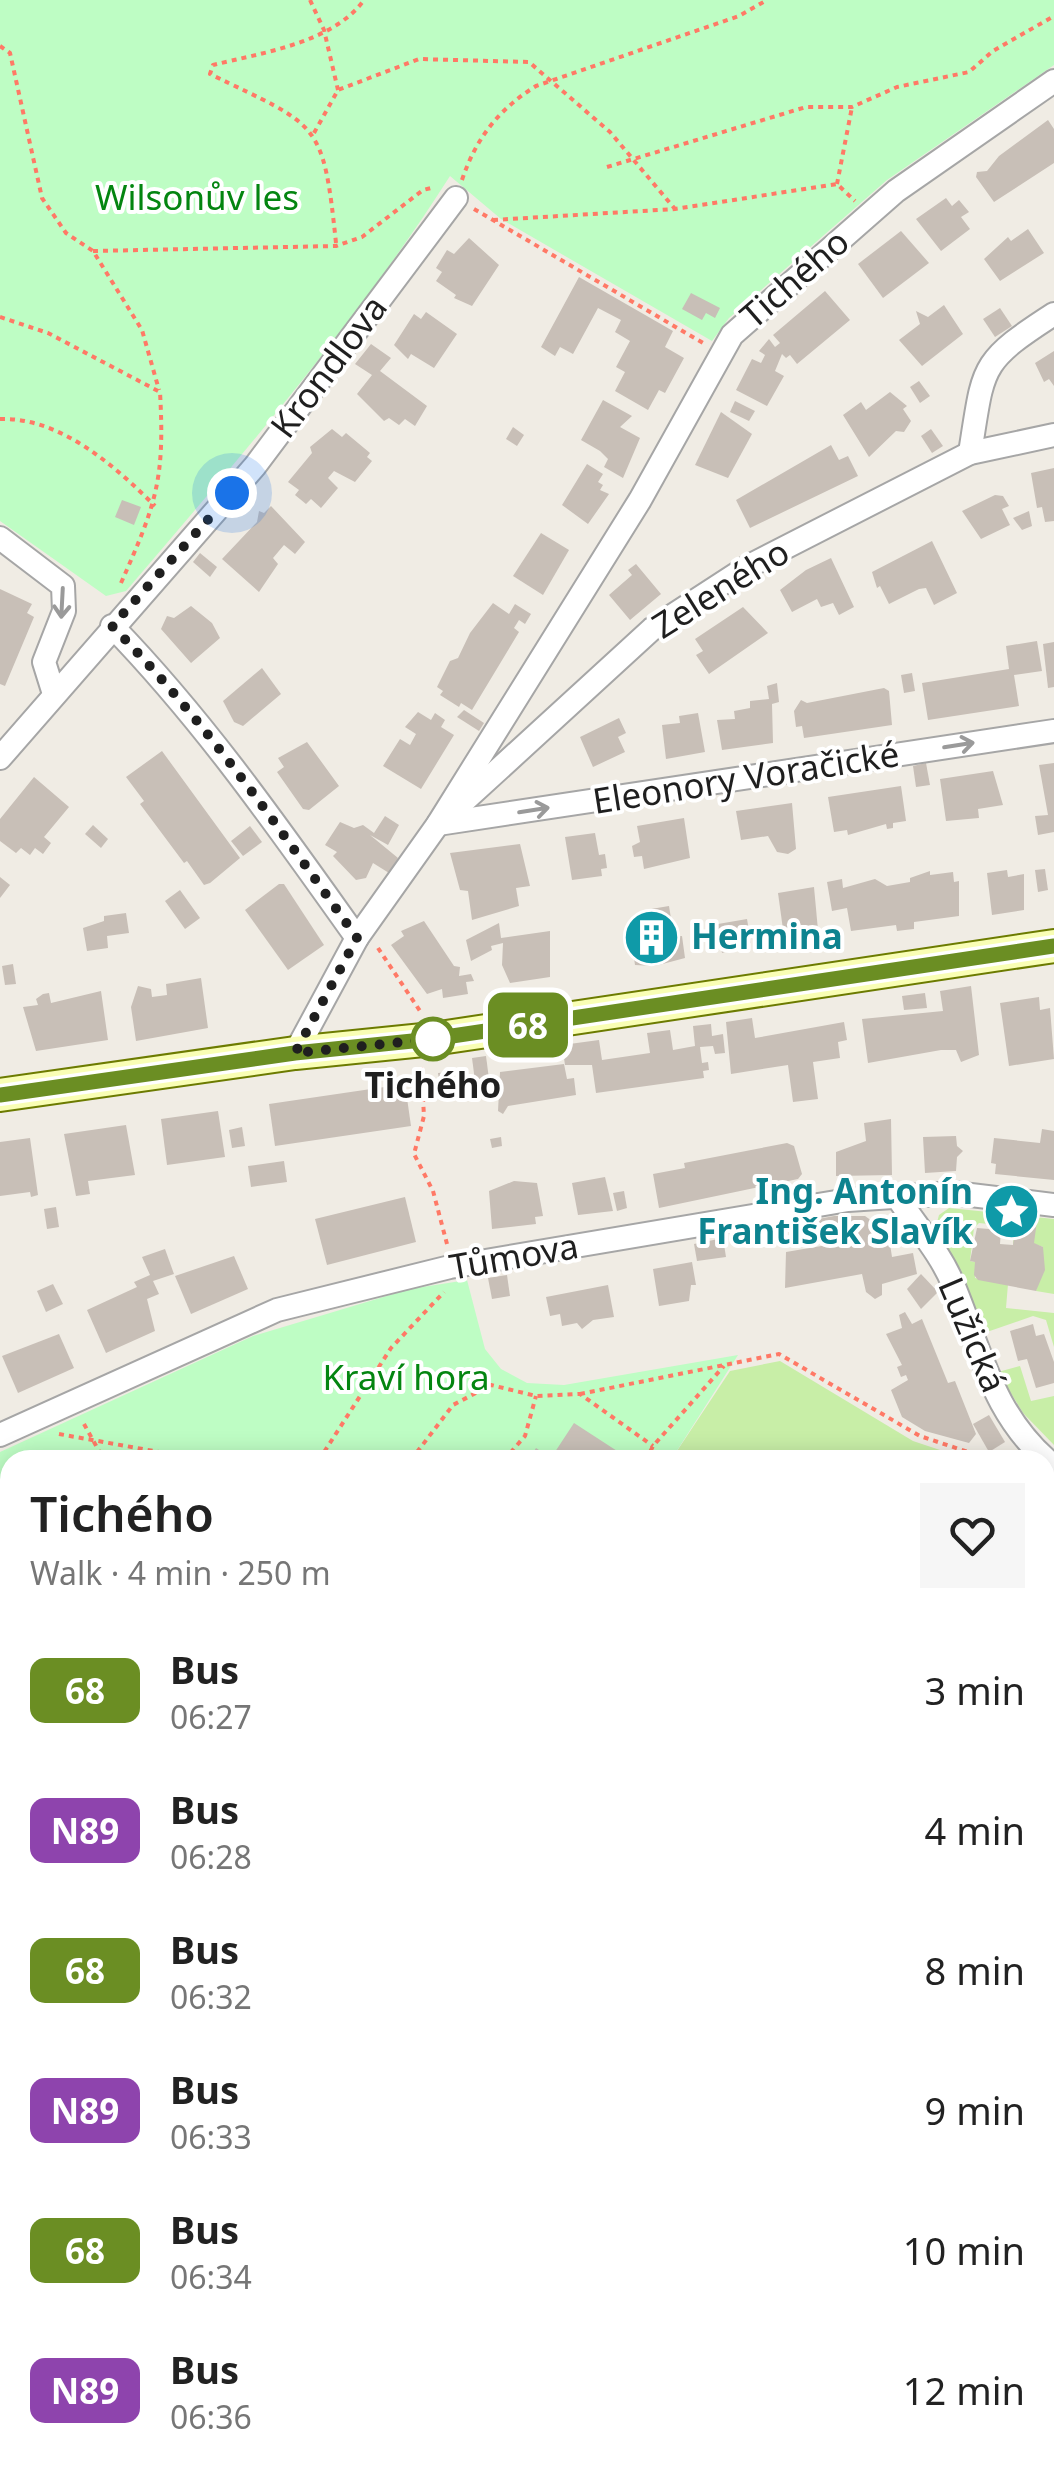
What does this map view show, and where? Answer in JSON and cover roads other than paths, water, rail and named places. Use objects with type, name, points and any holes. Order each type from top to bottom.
[{"type":"street","name":"Tichého","points":[[295,1053],[357,938],[438,824],[640,500],[740,326],[868,214],[1054,81]]},
{"type":"street","name":"Krondlova","points":[[0,758],[255,466],[456,198]]},
{"type":"street","points":[[970,453],[983,378],[990,361],[1054,314]]},
{"type":"street","name":"Zeleného","points":[[438,824],[652,629],[749,566],[970,453],[1054,435]]},
{"type":"street","points":[[0,538],[63,586],[64,611],[44,662],[54,694]]},
{"type":"street","points":[[112,626],[170,686],[251,788],[357,938]]},
{"type":"street","name":"Eleonory Voračické","points":[[438,824],[1054,731]]},
{"type":"street","points":[[0,1095],[295,1053],[432,1039],[1054,946]]},
{"type":"street","name":"Tůmova","points":[[0,1434],[277,1310],[848,1200],[954,1193],[1054,1206]]},
{"type":"street","name":"Lužická","points":[[898,1198],[952,1280],[986,1378],[1016,1428],[1038,1450]]},
{"type":"place","name":"Hermina","points":[[652,937]]},
{"type":"place","name":"Tichého","points":[[433,1039]]},
{"type":"place","name":"Ing. Antonín František Slavík","points":[[1012,1212]]},
{"type":"park label","name":"Wilsonův les","points":[[197,198]]},
{"type":"park label","name":"Kraví hora","points":[[406,1378]]}]
